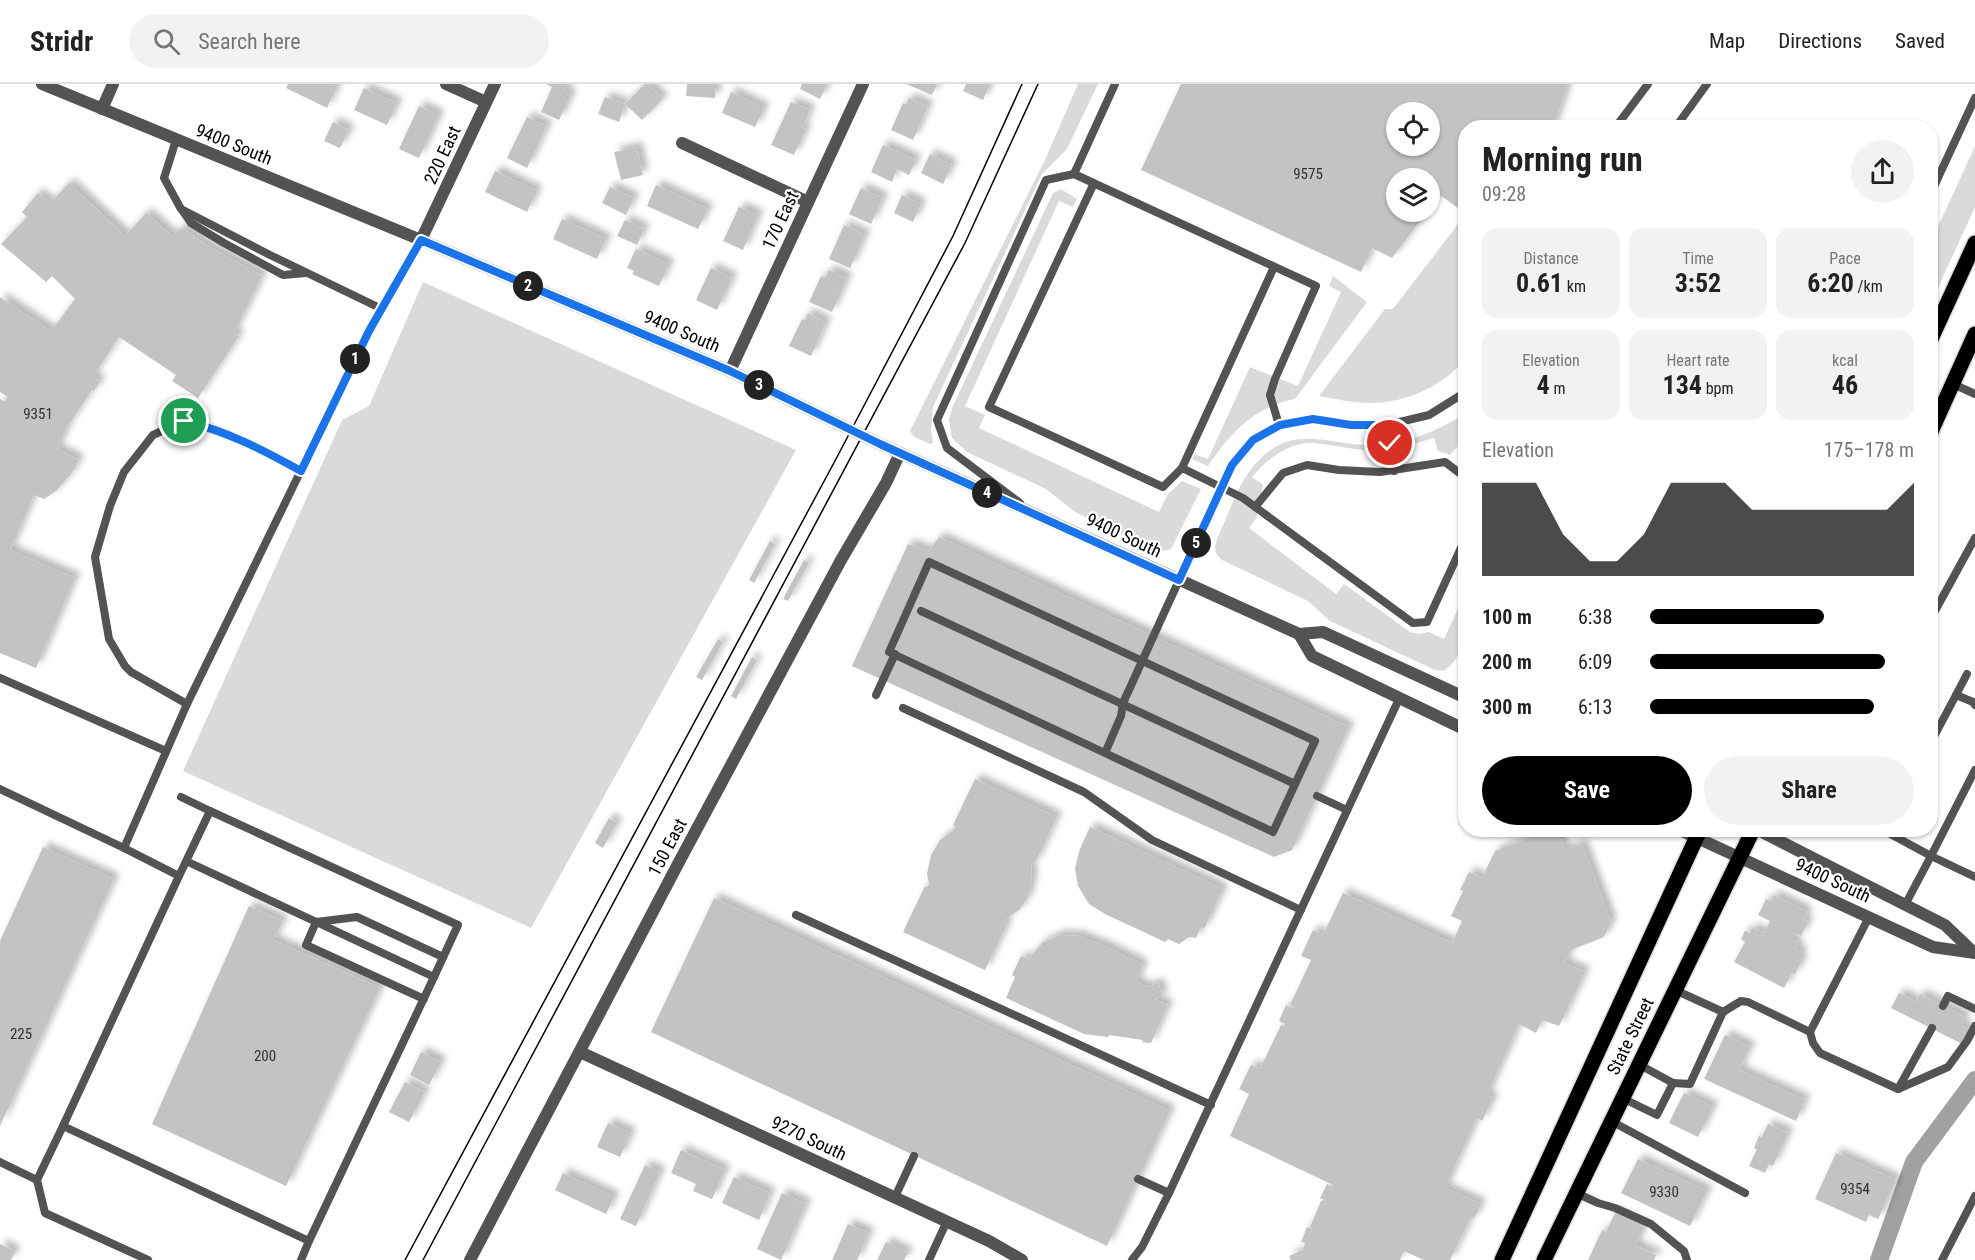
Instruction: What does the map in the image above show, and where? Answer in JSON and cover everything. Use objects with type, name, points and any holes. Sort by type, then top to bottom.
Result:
[{"type":"main road","points":[[1938,324],[1975,243]]},
{"type":"main road","points":[[1938,417],[1975,334]]},
{"type":"main road","name":"State Street","points":[[1502,1260],[1696,837]]},
{"type":"main road","name":"State Street","points":[[1544,1260],[1750,837]]},
{"type":"street","name":"9400 South","points":[[42,84],[421,240],[730,371],[900,453],[1299,634],[1323,632],[1458,694]]},
{"type":"street","points":[[102,109],[113,84]]},
{"type":"street","points":[[446,84],[486,102]]},
{"type":"street","name":"220 East","points":[[421,240],[495,84]]},
{"type":"street","name":"170 East","points":[[730,371],[863,84]]},
{"type":"street","points":[[682,143],[808,202]]},
{"type":"street","name":"150 East","points":[[470,1260],[790,653],[886,483],[900,453]]},
{"type":"street","points":[[1299,634],[1312,656],[1458,726]]},
{"type":"street","name":"9400 South","points":[[1705,837],[1933,947],[1974,952]]},
{"type":"street","name":"9400 South","points":[[1772,837],[1945,925],[1974,952]]},
{"type":"street","name":"9270 South","points":[[580,1052],[947,1221],[1022,1260]]},
{"type":"lane","points":[[1074,174],[1115,84]]},
{"type":"lane","points":[[1621,120],[1648,84]]},
{"type":"lane","points":[[1681,120],[1707,84]]},
{"type":"lane","points":[[1938,178],[1975,98]]},
{"type":"lane","points":[[176,140],[164,178],[191,223],[283,275],[306,273]]},
{"type":"lane","points":[[1035,514],[947,448],[937,420],[1046,180],[1074,174],[1316,286],[1270,395],[1280,425]]},
{"type":"lane","points":[[1094,183],[989,406],[1163,487],[1182,468],[1274,267]]},
{"type":"lane","points":[[182,208],[306,273],[382,309]]},
{"type":"lane","points":[[124,848],[187,704],[369,331],[421,240]]},
{"type":"lane","points":[[1953,384],[1975,394]]},
{"type":"lane","points":[[1105,753],[1121,716],[1123,703],[1232,465],[1253,440],[1280,425],[1313,419],[1351,425],[1387,425],[1429,415],[1458,397]]},
{"type":"lane","points":[[187,704],[131,672],[124,666],[109,639],[94,557],[110,506],[124,472],[153,435],[184,421],[211,427],[254,445],[301,471]]},
{"type":"lane","points":[[1387,425],[1394,471]]},
{"type":"lane","points":[[1255,507],[1283,473],[1307,465],[1339,470],[1380,472],[1445,462],[1458,472]]},
{"type":"lane","points":[[1182,468],[1243,498],[1413,623],[1427,622],[1458,554]]},
{"type":"lane","points":[[1938,605],[1975,538]]},
{"type":"lane","points":[[929,562],[1142,660],[1315,741],[1273,832],[889,652],[929,562]]},
{"type":"lane","points":[[921,611],[1295,784]]},
{"type":"lane","points":[[876,695],[895,654]]},
{"type":"lane","points":[[1938,729],[1967,674]]},
{"type":"lane","points":[[0,678],[166,751]]},
{"type":"lane","points":[[1956,694],[1975,705]]},
{"type":"lane","points":[[1132,1260],[1142,1246],[1211,1105],[1399,699]]},
{"type":"lane","points":[[903,708],[1084,792],[1152,840],[1301,910]]},
{"type":"lane","points":[[1905,905],[1975,770]]},
{"type":"lane","points":[[0,789],[179,876]]},
{"type":"lane","points":[[1317,796],[1347,810]]},
{"type":"lane","points":[[181,797],[458,925],[300,1260]]},
{"type":"lane","points":[[148,1260],[45,1213],[37,1180],[210,811]]},
{"type":"lane","points":[[1897,837],[1975,877]]},
{"type":"lane","points":[[186,861],[434,977]]},
{"type":"lane","points":[[796,915],[1211,1105]]},
{"type":"lane","points":[[316,922],[357,917],[443,957]]},
{"type":"lane","points":[[1869,917],[1810,1032],[1813,1043],[1820,1053],[1898,1089],[1948,1067],[1975,1026]]},
{"type":"lane","points":[[316,922],[306,945],[424,999]]},
{"type":"lane","points":[[1675,990],[1723,1012]]},
{"type":"lane","points":[[1943,1006],[1948,996],[1975,1009]]},
{"type":"lane","points":[[1638,1064],[1673,1083],[1690,1084],[1723,1012],[1741,1001],[1749,1002],[1810,1032]]},
{"type":"lane","points":[[1898,1089],[1932,1028]]},
{"type":"lane","points":[[1622,1098],[1657,1115],[1673,1083]]},
{"type":"lane","points":[[1611,1120],[1745,1193]]},
{"type":"lane","points":[[63,1126],[309,1241]]},
{"type":"lane","points":[[895,1197],[914,1156]]},
{"type":"lane","points":[[0,1162],[37,1180]]},
{"type":"lane","points":[[1138,1179],[1169,1193]]},
{"type":"lane","points":[[1576,1193],[1651,1224],[1684,1251],[1687,1260]]},
{"type":"lane","points":[[1942,1260],[1975,1197]]},
{"type":"lane","points":[[929,1260],[947,1221]]},
{"type":"shaded area","points":[[1078,84],[1098,84],[1067,149],[1042,174],[933,407],[931,430],[933,443],[930,444],[914,437],[910,431],[1044,162]]},
{"type":"shaded area","points":[[1975,146],[1975,207],[1938,288],[1938,227]]},
{"type":"shaded area","points":[[1061,189],[1077,199],[1073,207],[1059,201],[965,406],[985,415],[979,428],[1159,512],[1168,494],[1182,481],[1201,489],[1171,549],[1159,552],[1075,512],[1046,489],[967,452],[952,438],[949,420],[952,408],[1053,193]]},
{"type":"shaded area","points":[[1458,224],[1458,367],[1435,385],[1397,400],[1364,403],[1319,396],[1385,309],[1393,309]]},
{"type":"shaded area","points":[[1333,276],[1367,302],[1295,399],[1267,408],[1245,423],[1226,442],[1208,466],[1192,459],[1194,454],[1208,459],[1250,367],[1298,386],[1341,292],[1329,286]]},
{"type":"shaded area","points":[[423,282],[796,450],[531,928],[183,771],[342,420],[369,406]]},
{"type":"shaded area","points":[[1458,418],[1458,446],[1450,455],[1438,451],[1434,438],[1379,450],[1306,443],[1280,452],[1252,477],[1263,485],[1256,519],[1249,528],[1336,594],[1344,584],[1410,632],[1419,634],[1429,632],[1444,639],[1458,608],[1458,655],[1444,671],[1435,670],[1330,621],[1308,601],[1222,560],[1216,553],[1217,539],[1246,476],[1267,453],[1282,444],[1312,439],[1361,445],[1391,444],[1445,425]]},
{"type":"building","points":[[288,84],[329,84],[337,87],[327,108],[286,88]]},
{"type":"building","points":[[546,84],[568,84],[564,91],[571,95],[559,120],[541,112],[552,87]]},
{"type":"building","points":[[645,84],[663,99],[642,120],[625,104]]},
{"type":"building","points":[[687,84],[716,84],[715,98],[686,96]]},
{"type":"building","points":[[802,84],[827,84],[820,99],[800,89]]},
{"type":"building","points":[[906,84],[937,84],[932,95]]},
{"type":"building","points":[[966,84],[990,84],[983,100],[963,91]]},
{"type":"building","points":[[1181,84],[1568,84],[1556,120],[1458,120],[1458,208],[1440,195],[1440,168],[1386,168],[1386,222],[1419,222],[1392,258],[1372,248],[1361,272],[1141,170]]},
{"type":"building","points":[[364,88],[397,103],[387,125],[354,110]]},
{"type":"building","points":[[731,92],[764,108],[755,127],[722,113]]},
{"type":"building","points":[[605,97],[625,104],[619,122],[598,114]]},
{"type":"building","points":[[909,98],[928,106],[913,140],[891,130],[903,103],[906,104]]},
{"type":"building","points":[[791,102],[810,110],[802,128],[806,129],[794,155],[771,145]]},
{"type":"building","points":[[419,106],[439,115],[419,158],[399,149]]},
{"type":"building","points":[[527,117],[547,126],[527,168],[507,158]]},
{"type":"building","points":[[333,122],[349,130],[340,148],[324,141]]},
{"type":"building","points":[[883,145],[916,160],[909,175],[897,169],[892,182],[871,172]]},
{"type":"building","points":[[637,147],[643,175],[621,180],[614,152]]},
{"type":"building","points":[[930,154],[952,165],[943,184],[921,173]]},
{"type":"building","points":[[495,171],[537,191],[527,212],[485,192]]},
{"type":"building","points":[[69,183],[125,236],[146,213],[172,236],[182,228],[206,245],[262,276],[234,333],[239,336],[198,398],[172,381],[176,375],[119,337],[93,377],[100,382],[67,427],[57,449],[79,460],[71,474],[56,491],[44,499],[34,495],[10,550],[75,578],[36,668],[0,653],[0,399],[5,401],[8,397],[0,392],[0,297],[51,331],[75,299],[52,276],[46,282],[1,244],[27,217],[22,212],[38,193],[50,203]]},
{"type":"building","points":[[656,185],[708,209],[698,229],[647,206]]},
{"type":"building","points":[[610,187],[634,198],[626,215],[602,203]]},
{"type":"building","points":[[861,188],[883,198],[871,224],[849,214]]},
{"type":"building","points":[[902,195],[921,204],[913,222],[894,213]]},
{"type":"building","points":[[739,207],[758,215],[743,250],[723,241]]},
{"type":"building","points":[[562,219],[606,239],[597,259],[553,239]]},
{"type":"building","points":[[625,220],[644,229],[637,245],[617,236]]},
{"type":"building","points":[[844,225],[865,235],[850,268],[829,259]]},
{"type":"building","points":[[636,249],[669,264],[659,286],[632,274],[634,271],[627,268]]},
{"type":"building","points":[[711,268],[732,278],[717,310],[696,300]]},
{"type":"building","points":[[829,270],[847,278],[832,312],[809,302],[821,276],[825,278]]},
{"type":"building","points":[[808,313],[826,322],[811,356],[789,346],[802,319],[805,320]]},
{"type":"building","points":[[939,537],[1349,727],[1292,850],[1274,857],[852,666],[908,544],[929,551]]},
{"type":"building","points":[[770,541],[775,544],[754,583],[749,580]]},
{"type":"building","points":[[804,560],[809,563],[788,601],[783,599]]},
{"type":"building","points":[[718,639],[723,642],[702,680],[696,677]]},
{"type":"building","points":[[752,657],[757,660],[736,699],[731,696]]},
{"type":"building","points":[[975,779],[1057,817],[1035,863],[1032,862],[1032,881],[1028,897],[1019,910],[1006,919],[1004,923],[1007,924],[985,970],[903,932],[925,886],[929,884],[927,874],[931,855],[940,840],[954,830],[953,825]]},
{"type":"building","points":[[609,818],[617,823],[603,848],[595,843]]},
{"type":"building","points":[[1090,827],[1223,889],[1204,929],[1201,927],[1196,938],[1189,937],[1179,944],[1168,939],[1165,942],[1089,904],[1078,886],[1075,868],[1080,849]]},
{"type":"building","points":[[1533,837],[1559,837],[1565,850],[1582,844],[1611,922],[1604,937],[1571,950],[1564,963],[1585,972],[1559,1026],[1542,1020],[1536,1033],[1519,1024],[1487,1095],[1493,1098],[1482,1121],[1477,1118],[1445,1188],[1481,1204],[1474,1219],[1471,1217],[1450,1260],[1424,1260],[1404,1251],[1400,1260],[1291,1260],[1289,1256],[1303,1250],[1305,1243],[1301,1242],[1307,1227],[1312,1229],[1310,1227],[1321,1201],[1325,1200],[1320,1198],[1327,1184],[1332,1187],[1333,1185],[1230,1136],[1249,1094],[1239,1089],[1251,1065],[1260,1069],[1281,1025],[1285,1024],[1279,1021],[1286,1005],[1293,1009],[1294,1007],[1290,1005],[1311,960],[1301,956],[1313,930],[1323,935],[1343,893],[1452,943],[1462,921],[1451,916],[1463,891],[1460,890],[1469,872],[1482,878],[1495,851]]},
{"type":"building","points":[[43,847],[114,879],[0,1126],[0,941]]},
{"type":"building","points":[[1774,895],[1807,912],[1804,920],[1808,922],[1801,936],[1794,933],[1791,939],[1798,943],[1795,948],[1802,952],[1799,958],[1802,960],[1784,988],[1734,962],[1745,942],[1741,939],[1745,931],[1750,933],[1752,928],[1764,933],[1770,921],[1758,915],[1766,899],[1771,902]]},
{"type":"building","points":[[714,898],[1170,1111],[1107,1246],[651,1032]]},
{"type":"building","points":[[249,906],[283,921],[273,940],[380,988],[286,1186],[152,1124]]},
{"type":"building","points":[[1060,935],[1079,936],[1143,965],[1136,982],[1147,987],[1158,983],[1163,996],[1154,999],[1168,1005],[1151,1043],[1109,1035],[1108,1037],[1084,1034],[1006,998],[1015,977],[1012,975],[1021,956],[1028,959],[1043,942]]},
{"type":"building","points":[[1899,993],[1916,1002],[1920,994],[1965,1017],[1961,1025],[1969,1029],[1962,1044],[1891,1008]]},
{"type":"building","points":[[1725,1035],[1750,1047],[1739,1070],[1805,1100],[1796,1121],[1704,1079]]},
{"type":"building","points":[[421,1052],[441,1062],[429,1085],[410,1075]]},
{"type":"building","points":[[405,1082],[425,1092],[409,1122],[389,1112]]},
{"type":"building","points":[[1684,1093],[1713,1107],[1698,1137],[1669,1123]]},
{"type":"building","points":[[608,1123],[631,1133],[620,1157],[597,1147]]},
{"type":"building","points":[[1768,1124],[1788,1133],[1773,1166],[1769,1164],[1765,1173],[1749,1166],[1757,1149],[1754,1148],[1759,1136],[1762,1137]]},
{"type":"building","points":[[681,1150],[725,1170],[712,1199],[693,1191],[696,1184],[671,1173]]},
{"type":"building","points":[[1836,1153],[1896,1180],[1878,1219],[1869,1215],[1866,1222],[1815,1199]]},
{"type":"building","points":[[1638,1159],[1707,1191],[1690,1226],[1621,1193]]},
{"type":"building","points":[[645,1165],[660,1172],[636,1226],[620,1219]]},
{"type":"building","points":[[563,1173],[614,1197],[606,1214],[555,1190]]},
{"type":"building","points":[[734,1177],[770,1193],[759,1220],[722,1203]]},
{"type":"building","points":[[782,1193],[806,1204],[781,1260],[757,1249]]},
{"type":"building","points":[[1615,1213],[1644,1227],[1635,1245],[1656,1255],[1654,1260],[1588,1260],[1602,1230],[1606,1232]]},
{"type":"building","points":[[848,1224],[869,1233],[857,1260],[832,1260]]},
{"type":"building","points":[[886,1242],[908,1253],[904,1260],[877,1260]]},
{"type":"building","points":[[0,1244],[15,1251],[11,1260],[0,1260]]},
{"type":"waterway","points":[[1879,1260],[1914,1162],[1975,1080]]},
{"type":"tram line","points":[[405,1260],[836,459],[953,236],[1022,84]]},
{"type":"tram line","points":[[423,1260],[965,243],[1038,84]]},
{"type":"route","points":[[184,421],[211,427],[254,445],[301,471],[369,331],[421,240],[730,371],[880,444],[1179,580],[1232,465],[1253,440],[1280,425],[1313,419],[1351,425],[1387,425],[1390,443]]}]
